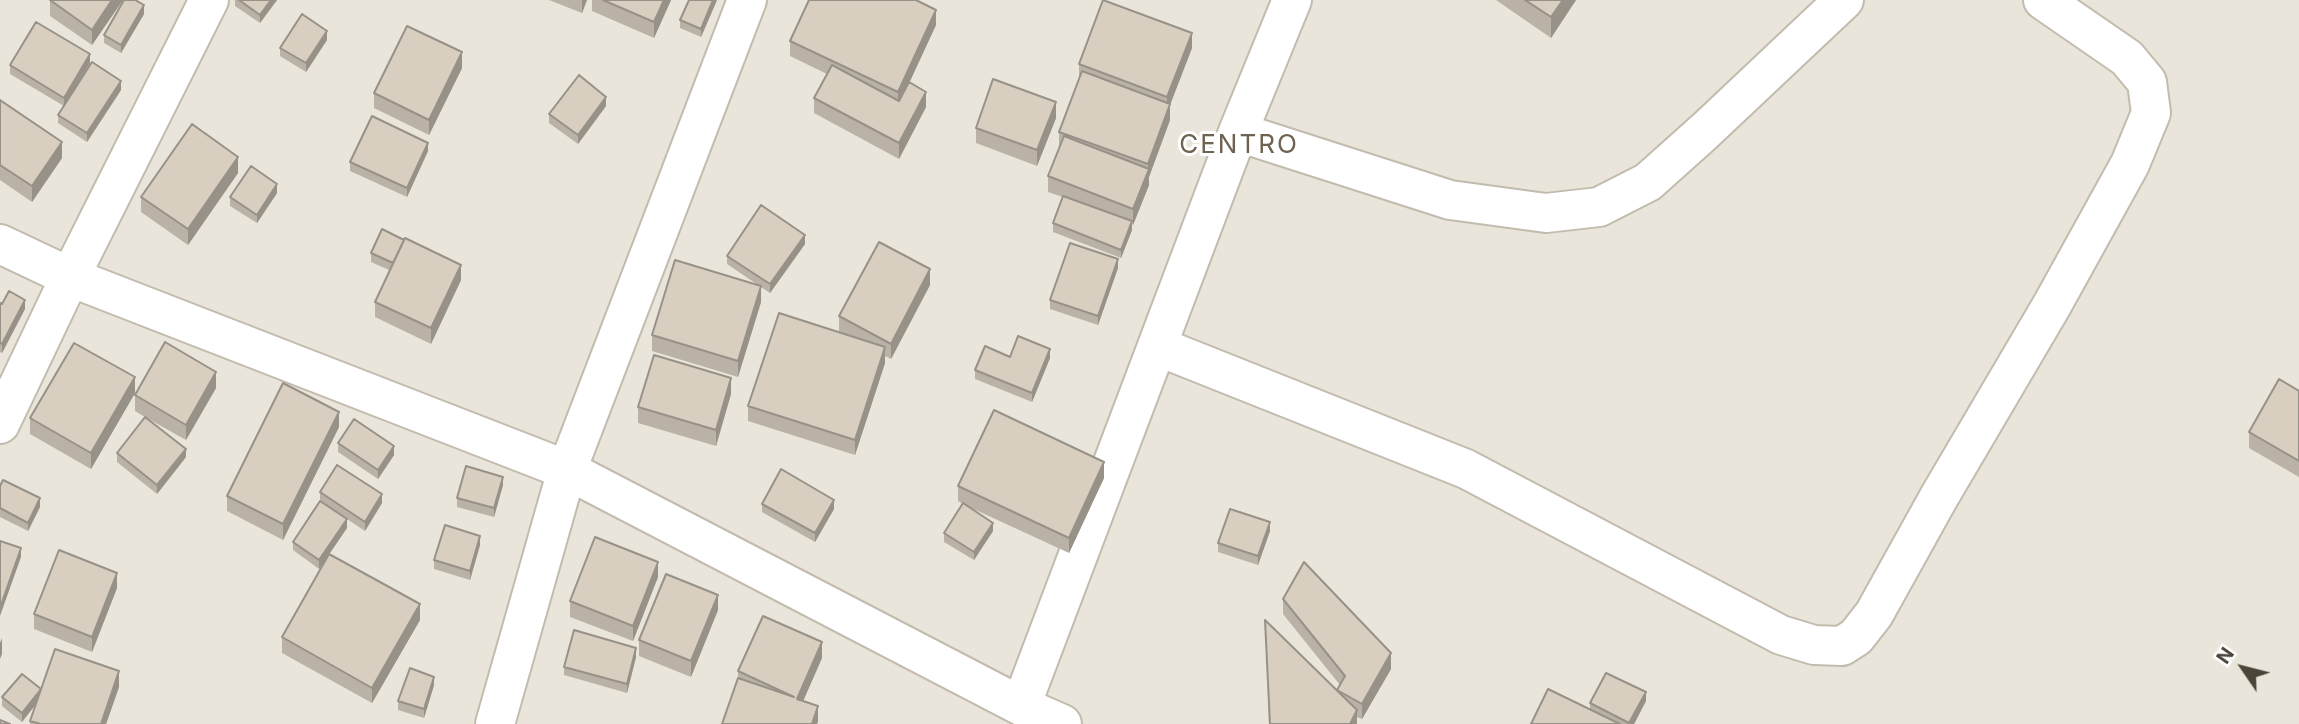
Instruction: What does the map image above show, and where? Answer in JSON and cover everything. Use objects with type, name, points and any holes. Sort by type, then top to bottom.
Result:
[{"type":"street","points":[[0,424],[70,277],[209,0]]},
{"type":"street","points":[[495,724],[567,470],[747,0]]},
{"type":"street","points":[[1021,706],[1238,132],[1292,0]]},
{"type":"street","points":[[1238,132],[1450,200],[1546,213],[1599,208],[1648,181],[1844,0]]},
{"type":"street","points":[[1157,346],[1466,469],[1781,635],[1814,645],[1842,646],[1856,638],[1874,614],[2078,258],[2130,163],[2151,113],[2147,82],[2127,58],[2043,0]]},
{"type":"street","points":[[0,244],[70,277],[567,470],[1021,706],[1062,724]]},
{"type":"shaded area","points":[[0,0],[2299,0],[2299,724],[0,724]]},
{"type":"building","points":[[50,0],[112,0],[92,30]]},
{"type":"building","points":[[124,0],[135,0],[144,5],[121,45],[104,35]]},
{"type":"building","points":[[239,0],[271,0],[260,15]]},
{"type":"building","points":[[603,0],[664,0],[654,22]]},
{"type":"building","points":[[689,0],[713,0],[701,29],[680,20]]},
{"type":"building","points":[[809,0],[916,0],[936,10],[898,92],[790,41]]},
{"type":"building","points":[[1103,0],[1192,33],[1167,97],[1079,64]]},
{"type":"building","points":[[1525,0],[1563,0],[1551,17]]},
{"type":"building","points":[[302,14],[327,31],[306,63],[280,48]]},
{"type":"building","points":[[36,22],[90,54],[64,98],[10,65]]},
{"type":"building","points":[[407,26],[462,52],[429,120],[374,93]]},
{"type":"building","points":[[92,62],[121,81],[87,133],[58,115]]},
{"type":"building","points":[[832,65],[899,101],[909,82],[926,92],[899,143],[814,98]]},
{"type":"building","points":[[1082,71],[1170,104],[1148,164],[1059,132]]},
{"type":"building","points":[[579,75],[606,97],[578,135],[549,114]]},
{"type":"building","points":[[993,79],[1056,102],[1037,150],[976,128]]},
{"type":"building","points":[[0,100],[62,142],[32,186],[0,165]]},
{"type":"building","points":[[372,116],[428,143],[407,188],[350,162]]},
{"type":"building","points":[[192,124],[238,157],[188,229],[141,197]]},
{"type":"building","points":[[1064,136],[1149,169],[1133,209],[1048,176]]},
{"type":"building","points":[[251,166],[277,184],[257,215],[230,197]]},
{"type":"building","points":[[1063,196],[1132,221],[1121,250],[1053,223]]},
{"type":"building","points":[[761,205],[805,235],[770,284],[727,256]]},
{"type":"building","points":[[382,229],[404,240],[393,263],[371,253]]},
{"type":"building","points":[[405,238],[461,265],[431,328],[375,302]]},
{"type":"building","points":[[879,242],[930,269],[891,344],[839,316]]},
{"type":"building","points":[[1070,243],[1118,259],[1098,316],[1050,300]]},
{"type":"building","points":[[675,260],[761,286],[738,361],[652,335]]},
{"type":"building","points":[[9,291],[25,300],[2,344],[0,303],[2,304]]},
{"type":"building","points":[[779,313],[885,347],[855,440],[748,406]]},
{"type":"building","points":[[1018,336],[1050,349],[1032,393],[975,370],[985,346],[1010,357]]},
{"type":"building","points":[[165,342],[216,372],[186,425],[135,395]]},
{"type":"building","points":[[74,343],[135,377],[91,453],[30,418]]},
{"type":"building","points":[[654,355],[731,378],[716,430],[638,407]]},
{"type":"building","points":[[2279,379],[2299,391],[2299,461],[2249,432]]},
{"type":"building","points":[[283,383],[339,412],[283,524],[227,496]]},
{"type":"building","points":[[994,410],[1104,462],[1069,538],[958,486]]},
{"type":"building","points":[[145,417],[186,449],[157,485],[117,453]]},
{"type":"building","points":[[354,419],[394,446],[378,470],[338,443]]},
{"type":"building","points":[[337,465],[382,494],[365,522],[320,492]]},
{"type":"building","points":[[466,466],[503,477],[494,508],[457,498]]},
{"type":"building","points":[[781,469],[834,500],[815,533],[762,504]]},
{"type":"building","points":[[3,480],[40,498],[28,523],[0,508],[0,486]]},
{"type":"building","points":[[320,501],[347,519],[319,560],[293,542]]},
{"type":"building","points":[[963,503],[993,523],[974,552],[944,533]]},
{"type":"building","points":[[1230,509],[1270,522],[1258,556],[1218,543]]},
{"type":"building","points":[[445,525],[480,536],[470,571],[434,560]]},
{"type":"building","points":[[595,537],[658,562],[633,626],[570,601]]},
{"type":"building","points":[[0,541],[21,548],[0,608]]},
{"type":"building","points":[[59,550],[117,573],[92,637],[34,614]]},
{"type":"building","points":[[329,554],[420,604],[372,688],[282,637]]},
{"type":"building","points":[[1304,562],[1391,653],[1362,704],[1337,690],[1345,676],[1283,599]]},
{"type":"building","points":[[666,574],[718,595],[691,661],[639,640]]},
{"type":"building","points":[[763,616],[822,642],[797,699],[818,706],[812,724],[722,724],[738,678],[794,697],[738,671]]},
{"type":"building","points":[[1265,620],[1357,710],[1350,724],[1270,724]]},
{"type":"building","points":[[574,630],[636,648],[627,684],[564,667]]},
{"type":"building","points":[[55,649],[119,671],[101,724],[41,724],[30,721]]},
{"type":"building","points":[[410,668],[434,677],[424,709],[398,701]]},
{"type":"building","points":[[1606,673],[1646,692],[1629,723],[1590,703]]},
{"type":"building","points":[[22,674],[41,689],[22,713],[2,697]]},
{"type":"building","points":[[1548,689],[1620,724],[1531,724]]},
{"type":"district","name":"CENTRO","points":[[1239,145]]}]
